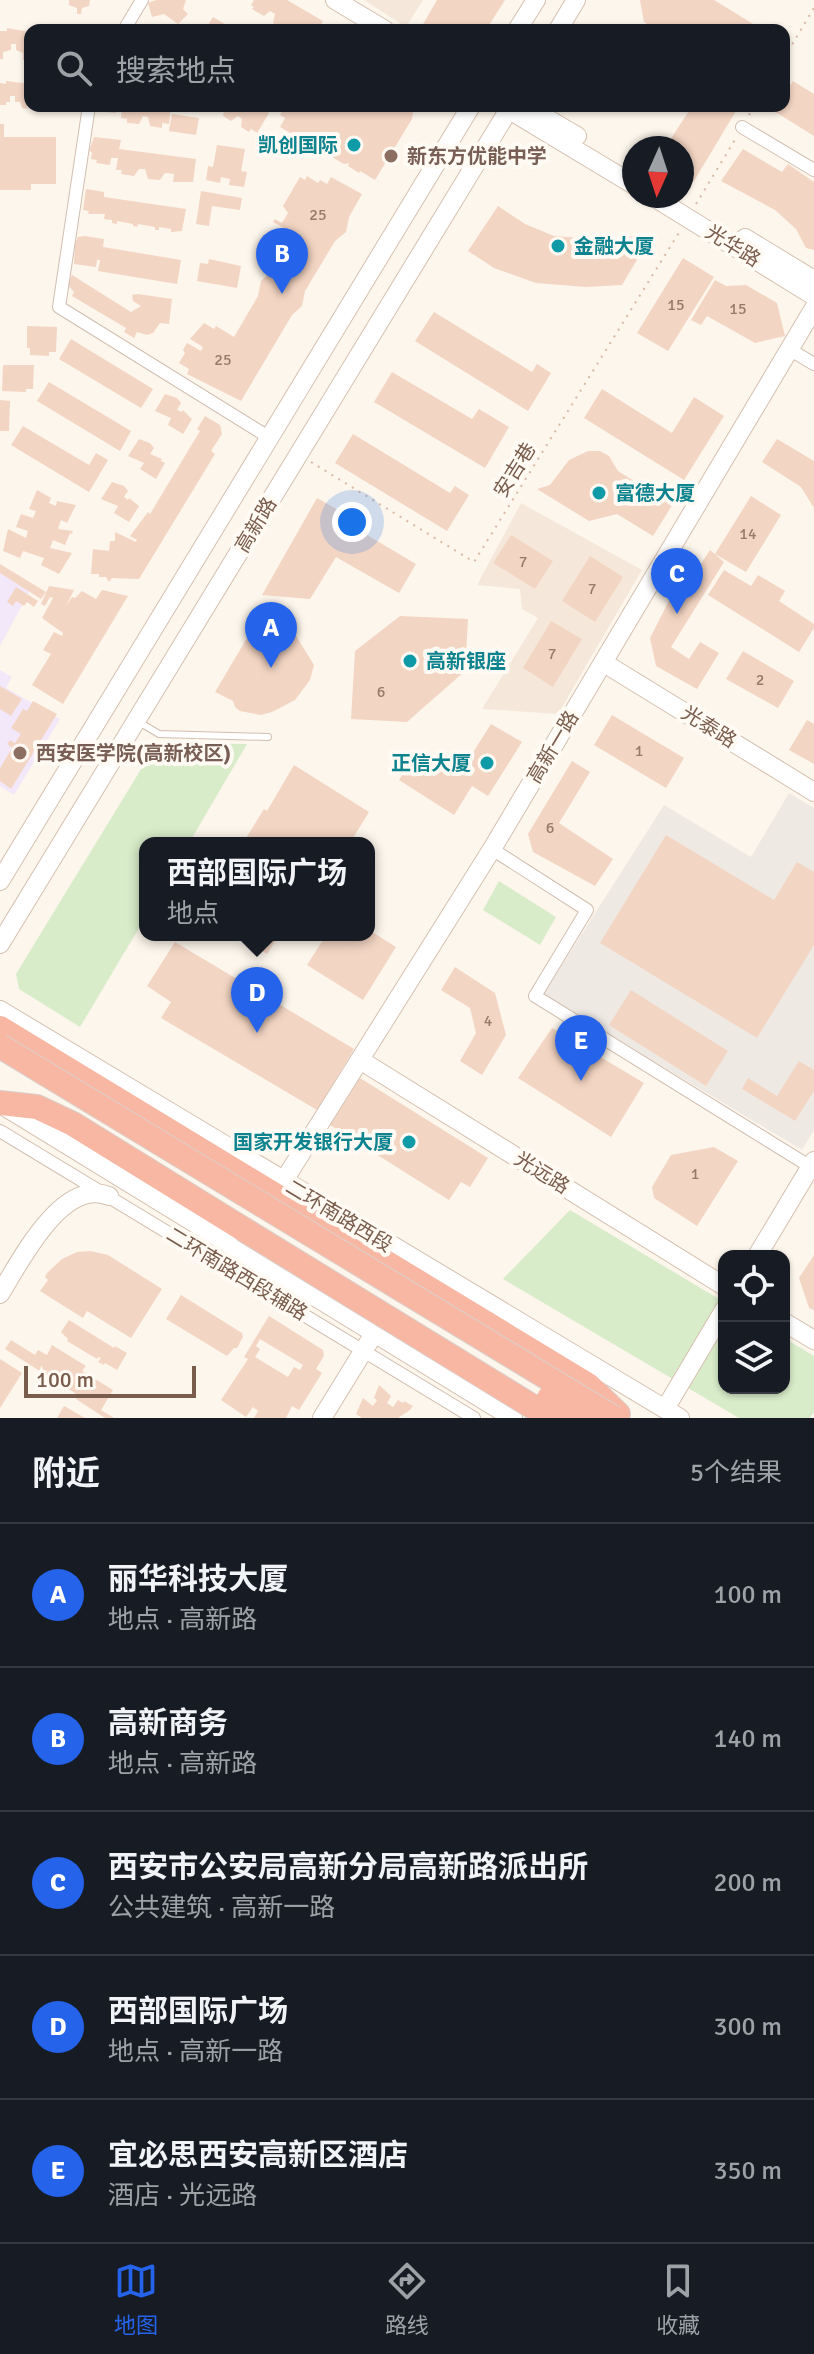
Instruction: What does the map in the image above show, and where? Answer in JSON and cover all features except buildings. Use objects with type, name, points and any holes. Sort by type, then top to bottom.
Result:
[{"type":"highway","points":[[0,1028],[588,1385],[623,1418]]},
{"type":"highway","name":"二环南路西段","points":[[0,1046],[614,1418]]},
{"type":"highway","points":[[0,1064],[581,1418]]},
{"type":"highway","points":[[0,1104],[37,1107],[73,1124],[551,1418]]},
{"type":"main road","points":[[335,0],[375,24]]},
{"type":"main road","points":[[521,24],[536,0]]},
{"type":"main road","points":[[562,24],[576,0]]},
{"type":"main road","name":"高新路","points":[[0,881],[467,112]]},
{"type":"main road","name":"高新路","points":[[0,944],[509,112]]},
{"type":"main road","points":[[520,112],[622,177]]},
{"type":"main road","points":[[522,112],[622,165]]},
{"type":"main road","name":"光华路","points":[[680,208],[814,280]]},
{"type":"main road","name":"光华路","points":[[686,208],[814,296]]},
{"type":"main road","name":"高新一路","points":[[283,1182],[492,849],[814,308]]},
{"type":"main road","name":"光泰路","points":[[604,663],[814,792]]},
{"type":"main road","name":"二环南路西段","points":[[0,1010],[673,1414]]},
{"type":"main road","name":"光远路","points":[[360,1060],[718,1282]]},
{"type":"main road","points":[[0,1104],[513,1418]]},
{"type":"main road","points":[[761,1250],[813,1170]]},
{"type":"main road","points":[[772,1250],[813,1170]]},
{"type":"main road","points":[[0,1294],[36,1235],[56,1213],[81,1195],[100,1193],[109,1196]]},
{"type":"main road","points":[[673,1414],[718,1322]]},
{"type":"main road","points":[[790,1326],[814,1340]]},
{"type":"main road","points":[[322,1418],[375,1332]]},
{"type":"main road","points":[[673,1414],[718,1342]]},
{"type":"street","points":[[128,24],[142,0]]},
{"type":"street","points":[[88,112],[59,307],[270,438]]},
{"type":"street","points":[[742,127],[814,170]]},
{"type":"street","points":[[789,349],[814,364]]},
{"type":"street","points":[[492,849],[587,910],[535,996],[813,1170]]},
{"type":"street","name":"二环南路西段辅路","points":[[0,1131],[474,1418]]},
{"type":"lane","points":[[137,721],[159,734],[268,737]]},
{"type":"path","points":[[790,48],[814,8]]},
{"type":"path","points":[[691,213],[751,112]]},
{"type":"path","name":"安吉巷","points":[[299,454],[474,562],[691,213]]},
{"type":"shaded area","points":[[364,0],[423,0],[408,24],[401,24]]},
{"type":"shaded area","points":[[521,503],[642,570],[558,714],[482,709],[538,618],[522,609],[520,589],[477,585]]},
{"type":"shaded area","points":[[0,565],[33,585],[0,646]]},
{"type":"shaded area","name":"西安医学院(高新校区)","points":[[0,670],[12,677],[6,688],[60,719],[14,795],[0,786]]},
{"type":"shaded area","points":[[789,793],[814,808],[814,1130],[802,1150],[543,995],[664,805],[751,857]]},
{"type":"green space","points":[[157,743],[247,744],[193,837],[139,837],[139,928],[80,1027],[19,989],[16,974]]},
{"type":"green space","points":[[499,881],[556,917],[540,945],[483,910]]},
{"type":"green space","points":[[570,1210],[718,1298],[718,1394],[790,1394],[790,1342],[814,1356],[814,1412],[810,1418],[739,1418],[503,1279]]},
{"type":"place","name":"凯创国际","points":[[354,145]]},
{"type":"place","name":"新东方优能中学","points":[[391,156]]},
{"type":"place","name":"金融大厦","points":[[558,246]]},
{"type":"place","name":"高新商务","points":[[282,294]]},
{"type":"place","name":"富德大厦","points":[[599,493]]},
{"type":"place","name":"西安市公安局高新分局高新路派出所","points":[[677,614]]},
{"type":"place","name":"高新银座","points":[[410,661]]},
{"type":"place","name":"丽华科技大厦","points":[[271,668]]},
{"type":"place","name":"西安医学院(高新校区)","points":[[20,753]]},
{"type":"place","name":"正信大厦","points":[[487,763]]},
{"type":"place","name":"西部国际广场","points":[[257,1033]]},
{"type":"place","name":"宜必思西安高新区酒店","points":[[581,1081]]},
{"type":"place","name":"国家开发银行大厦","points":[[409,1142]]}]
